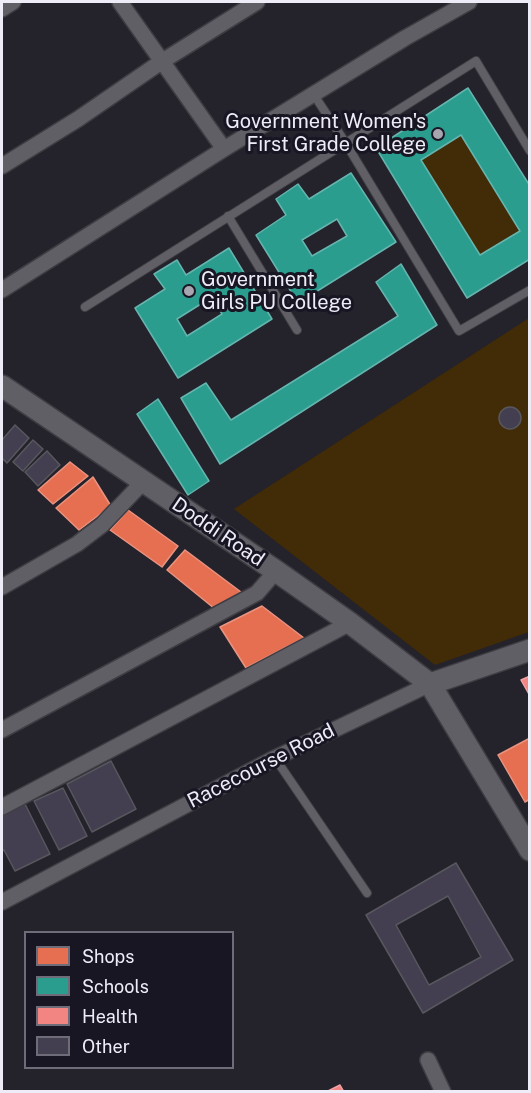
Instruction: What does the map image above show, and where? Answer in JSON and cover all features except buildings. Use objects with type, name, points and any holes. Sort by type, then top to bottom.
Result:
[{"type":"street","points":[[2,9],[14,2]]},
{"type":"street","points":[[120,2],[224,149]]},
{"type":"street","points":[[2,166],[257,2]]},
{"type":"street","points":[[2,290],[224,149],[405,38],[469,2]]},
{"type":"street","name":"Doddi Road","points":[[2,386],[276,571],[350,623],[430,684]]},
{"type":"street","points":[[2,587],[77,544],[102,525],[143,482]]},
{"type":"street","points":[[2,730],[256,593],[276,571]]},
{"type":"street","points":[[2,807],[350,623]]},
{"type":"street","name":"Racecourse Road","points":[[2,902],[275,758],[430,684],[530,650]]},
{"type":"street","points":[[430,684],[530,850]]},
{"type":"street","points":[[428,1060],[443,1092]]},
{"type":"lane","points":[[85,307],[476,61],[530,151]]},
{"type":"lane","points":[[314,95],[345,142],[459,331],[530,290]]},
{"type":"lane","points":[[228,216],[297,330]]},
{"type":"lane","points":[[275,758],[367,893]]},
{"type":"shaded area","points":[[461,135],[520,231],[480,255],[421,160]]},
{"type":"shaded area","points":[[529,318],[529,632],[435,665],[234,509]]},
{"type":"place","name":"Government Women's First Grade College","points":[[438,134]]},
{"type":"place","name":"Government Girls PU College","points":[[189,291]]}]
